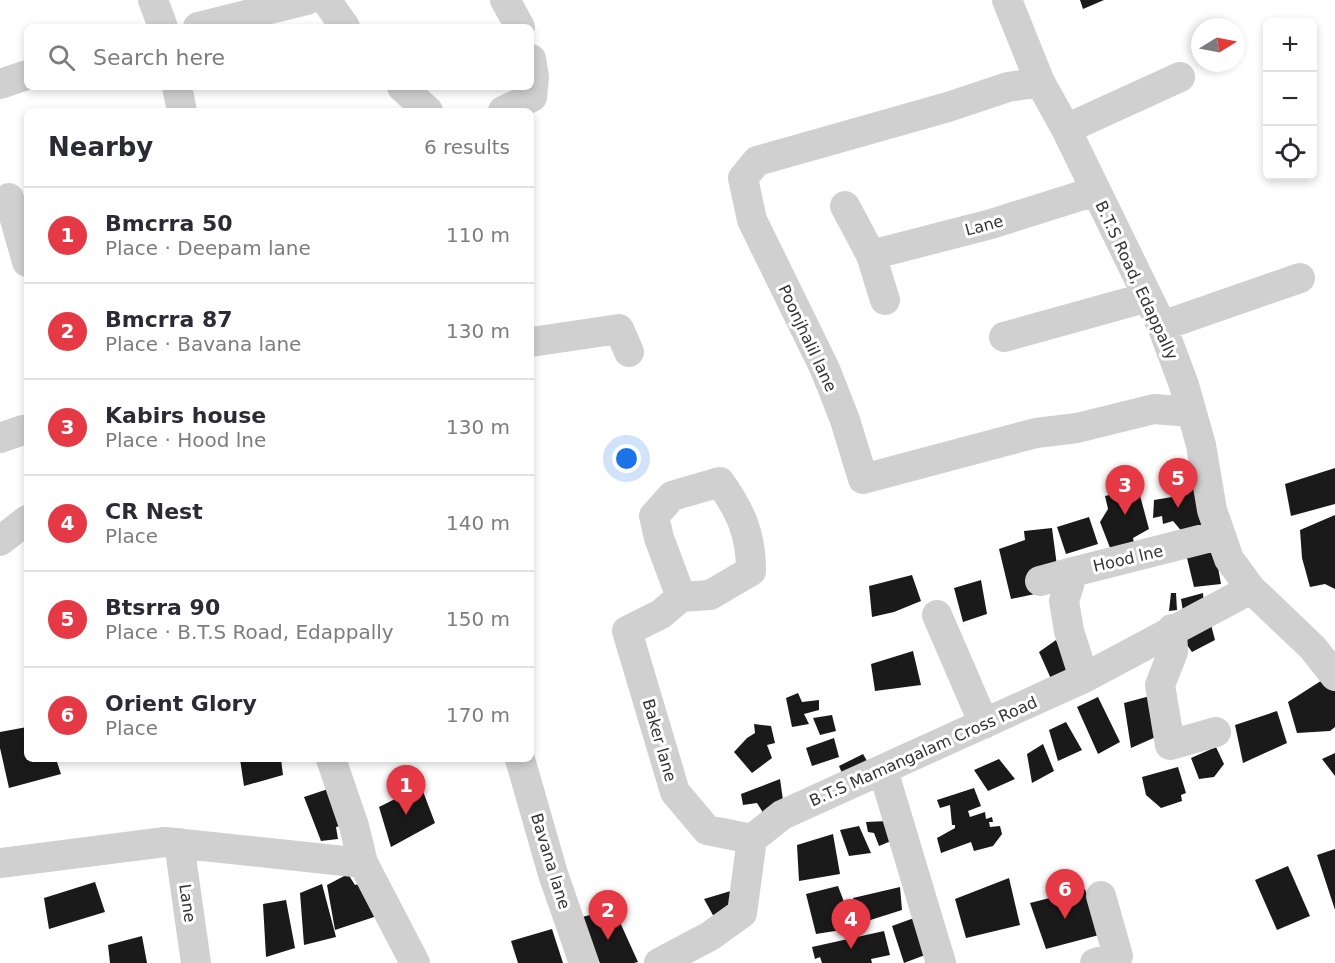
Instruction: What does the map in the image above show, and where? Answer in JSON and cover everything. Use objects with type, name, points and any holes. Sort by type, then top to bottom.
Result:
[{"type":"street","points":[[153,0],[162,24]]},
{"type":"street","points":[[210,24],[307,0]]},
{"type":"street","points":[[326,0],[343,24]]},
{"type":"street","points":[[505,0],[518,24]]},
{"type":"street","name":"B.T.S Road, Edappally","points":[[1006,0],[1040,82],[1066,129],[1162,326],[1191,412],[1219,535],[1229,559],[1251,589],[1313,648],[1335,676]]},
{"type":"street","points":[[0,84],[24,76]]},
{"type":"street","points":[[1066,129],[1180,77]]},
{"type":"street","name":"Poonjhalil lane","points":[[1040,82],[1008,87],[948,107],[757,161],[743,178],[752,220],[825,369],[845,420],[863,479],[1036,433],[1077,428],[1154,409],[1191,412]]},
{"type":"street","points":[[178,90],[181,108]]},
{"type":"street","points":[[405,90],[425,108]]},
{"type":"street","points":[[509,108],[532,97],[533,90]]},
{"type":"street","name":"Lane","points":[[871,255],[991,224],[1096,191]]},
{"type":"street","points":[[12,197],[24,249]]},
{"type":"street","points":[[845,206],[871,255],[885,300]]},
{"type":"street","points":[[1162,326],[1300,278]]},
{"type":"street","points":[[1004,337],[1148,297]]},
{"type":"street","points":[[534,342],[619,329],[629,352]]},
{"type":"street","points":[[0,542],[24,522]]},
{"type":"street","name":"Hood lne","points":[[1084,678],[1069,631],[1064,601],[1073,572],[1219,535]]},
{"type":"street","points":[[1040,581],[1073,572]]},
{"type":"street","name":"B.T.S Mamangalam Cross Road","points":[[752,839],[782,815],[1084,678],[1172,629],[1251,589]]},
{"type":"street","name":"Baker lane","points":[[681,597],[661,614],[627,631],[675,792],[707,830],[752,839]]},
{"type":"street","points":[[937,615],[984,724]]},
{"type":"street","points":[[1172,629],[1173,652],[1161,685],[1170,745],[1216,732]]},
{"type":"street","points":[[332,762],[354,826],[363,863],[415,963]]},
{"type":"street","name":"Bavana lane","points":[[521,762],[553,874],[584,963]]},
{"type":"street","points":[[883,770],[941,963]]},
{"type":"street","points":[[659,963],[710,936],[742,913],[752,839]]},
{"type":"street","points":[[0,863],[165,842],[363,863]]},
{"type":"street","name":"Lane","points":[[179,843],[196,963]]},
{"type":"street","points":[[1095,963],[1118,956],[1101,896]]},
{"type":"building","points":[[1080,0],[1104,0],[1083,9]]},
{"type":"building","points":[[1335,468],[1335,504],[1291,516],[1285,484]]},
{"type":"building","points":[[1199,483],[1205,525],[1184,534],[1173,521],[1163,524],[1162,516],[1153,518],[1154,500],[1172,497]]},
{"type":"building","points":[[1138,488],[1149,529],[1133,538],[1135,548],[1112,553],[1100,522],[1108,509],[1105,496]]},
{"type":"building","points":[[1335,515],[1335,589],[1325,584],[1310,587],[1302,558],[1300,530]]},
{"type":"building","points":[[1089,517],[1098,544],[1066,554],[1057,527]]},
{"type":"building","points":[[1052,528],[1057,566],[1035,594],[1011,599],[999,549],[1025,540],[1024,531]]},
{"type":"building","points":[[1215,551],[1221,584],[1194,587],[1187,558]]},
{"type":"building","points":[[912,575],[921,601],[894,612],[872,617],[869,586]]},
{"type":"building","points":[[981,580],[987,614],[963,622],[954,588]]},
{"type":"building","points":[[1171,593],[1176,593],[1177,610],[1169,611]]},
{"type":"building","points":[[1203,593],[1204,605],[1183,612],[1181,599]]},
{"type":"building","points":[[1210,621],[1215,640],[1192,652],[1182,638]]},
{"type":"building","points":[[1056,640],[1073,674],[1052,681],[1039,652]]},
{"type":"building","points":[[913,651],[921,685],[875,691],[871,664]]},
{"type":"building","points":[[1327,677],[1335,689],[1335,727],[1330,731],[1297,733],[1288,702]]},
{"type":"building","points":[[798,693],[802,702],[819,700],[819,710],[804,714],[809,724],[792,727],[786,698]]},
{"type":"building","points":[[1150,696],[1158,736],[1131,748],[1124,703]]},
{"type":"building","points":[[1098,697],[1120,742],[1098,754],[1077,707]]},
{"type":"building","points":[[1277,711],[1287,743],[1243,763],[1235,725]]},
{"type":"building","points":[[832,715],[836,731],[820,735],[813,718]]},
{"type":"building","points":[[1066,722],[1082,750],[1058,761],[1049,730]]},
{"type":"building","points":[[754,724],[771,726],[775,743],[767,745],[772,758],[752,773],[734,752],[755,733]]},
{"type":"building","points":[[24,728],[24,762],[57,762],[61,774],[9,788],[0,748],[0,732]]},
{"type":"building","points":[[834,738],[839,757],[812,766],[806,748]]},
{"type":"building","points":[[1043,744],[1054,771],[1032,783],[1027,754]]},
{"type":"building","points":[[1216,747],[1224,764],[1214,777],[1199,779],[1191,758]]},
{"type":"building","points":[[1335,753],[1335,776],[1322,759]]},
{"type":"building","points":[[863,754],[870,766],[844,778],[839,766]]},
{"type":"building","points":[[999,759],[1015,779],[988,791],[974,770]]},
{"type":"building","points":[[240,762],[281,762],[283,775],[244,786]]},
{"type":"building","points":[[1178,767],[1186,793],[1181,795],[1182,801],[1161,808],[1146,795],[1142,777]]},
{"type":"building","points":[[780,779],[783,800],[760,826],[762,811],[757,803],[743,805],[741,794]]},
{"type":"building","points":[[421,786],[435,823],[391,847],[379,807]]},
{"type":"building","points":[[974,788],[981,806],[968,811],[970,817],[985,812],[986,819],[992,817],[993,822],[989,822],[990,827],[1000,826],[1002,834],[993,846],[974,851],[971,842],[941,853],[937,838],[955,828],[955,825],[952,825],[950,805],[940,808],[937,800]]},
{"type":"building","points":[[328,789],[349,824],[336,827],[338,839],[321,841],[304,797]]},
{"type":"building","points":[[888,821],[896,839],[879,846],[874,833],[868,832],[866,822]]},
{"type":"building","points":[[859,826],[871,853],[849,856],[840,830]]},
{"type":"building","points":[[833,834],[840,874],[799,881],[797,845]]},
{"type":"building","points":[[1335,849],[1335,910],[1317,855]]},
{"type":"building","points":[[1288,866],[1310,916],[1277,930],[1255,880]]},
{"type":"building","points":[[348,874],[355,885],[369,881],[380,915],[335,930],[327,885]]},
{"type":"building","points":[[1009,878],[1020,925],[966,938],[955,899]]},
{"type":"building","points":[[95,882],[105,912],[49,929],[44,898]]},
{"type":"building","points":[[322,884],[336,937],[304,945],[300,893]]},
{"type":"building","points":[[838,886],[854,928],[816,934],[806,894]]},
{"type":"building","points":[[900,887],[902,910],[861,923],[853,898]]},
{"type":"building","points":[[1085,889],[1099,935],[1046,949],[1030,903]]},
{"type":"building","points":[[734,890],[738,908],[714,917],[704,899]]},
{"type":"building","points":[[286,900],[295,948],[266,957],[263,904]]},
{"type":"building","points":[[614,909],[638,962],[600,963],[578,918]]},
{"type":"building","points":[[914,918],[925,955],[904,963],[892,926]]},
{"type":"building","points":[[552,929],[563,963],[518,963],[511,941]]},
{"type":"building","points":[[884,931],[890,955],[871,959],[872,963],[822,963],[820,957],[815,959],[812,947]]},
{"type":"building","points":[[142,936],[147,963],[110,963],[108,945]]},
{"type":"place","name":"Btsrra 90","points":[[1178,508]]},
{"type":"place","name":"Kabirs house","points":[[1125,515]]},
{"type":"place","name":"Bmcrra 50","points":[[406,815]]},
{"type":"place","name":"Orient Glory","points":[[1065,919]]},
{"type":"place","name":"Bmcrra 87","points":[[608,940]]},
{"type":"place","name":"CR Nest","points":[[851,949]]}]
